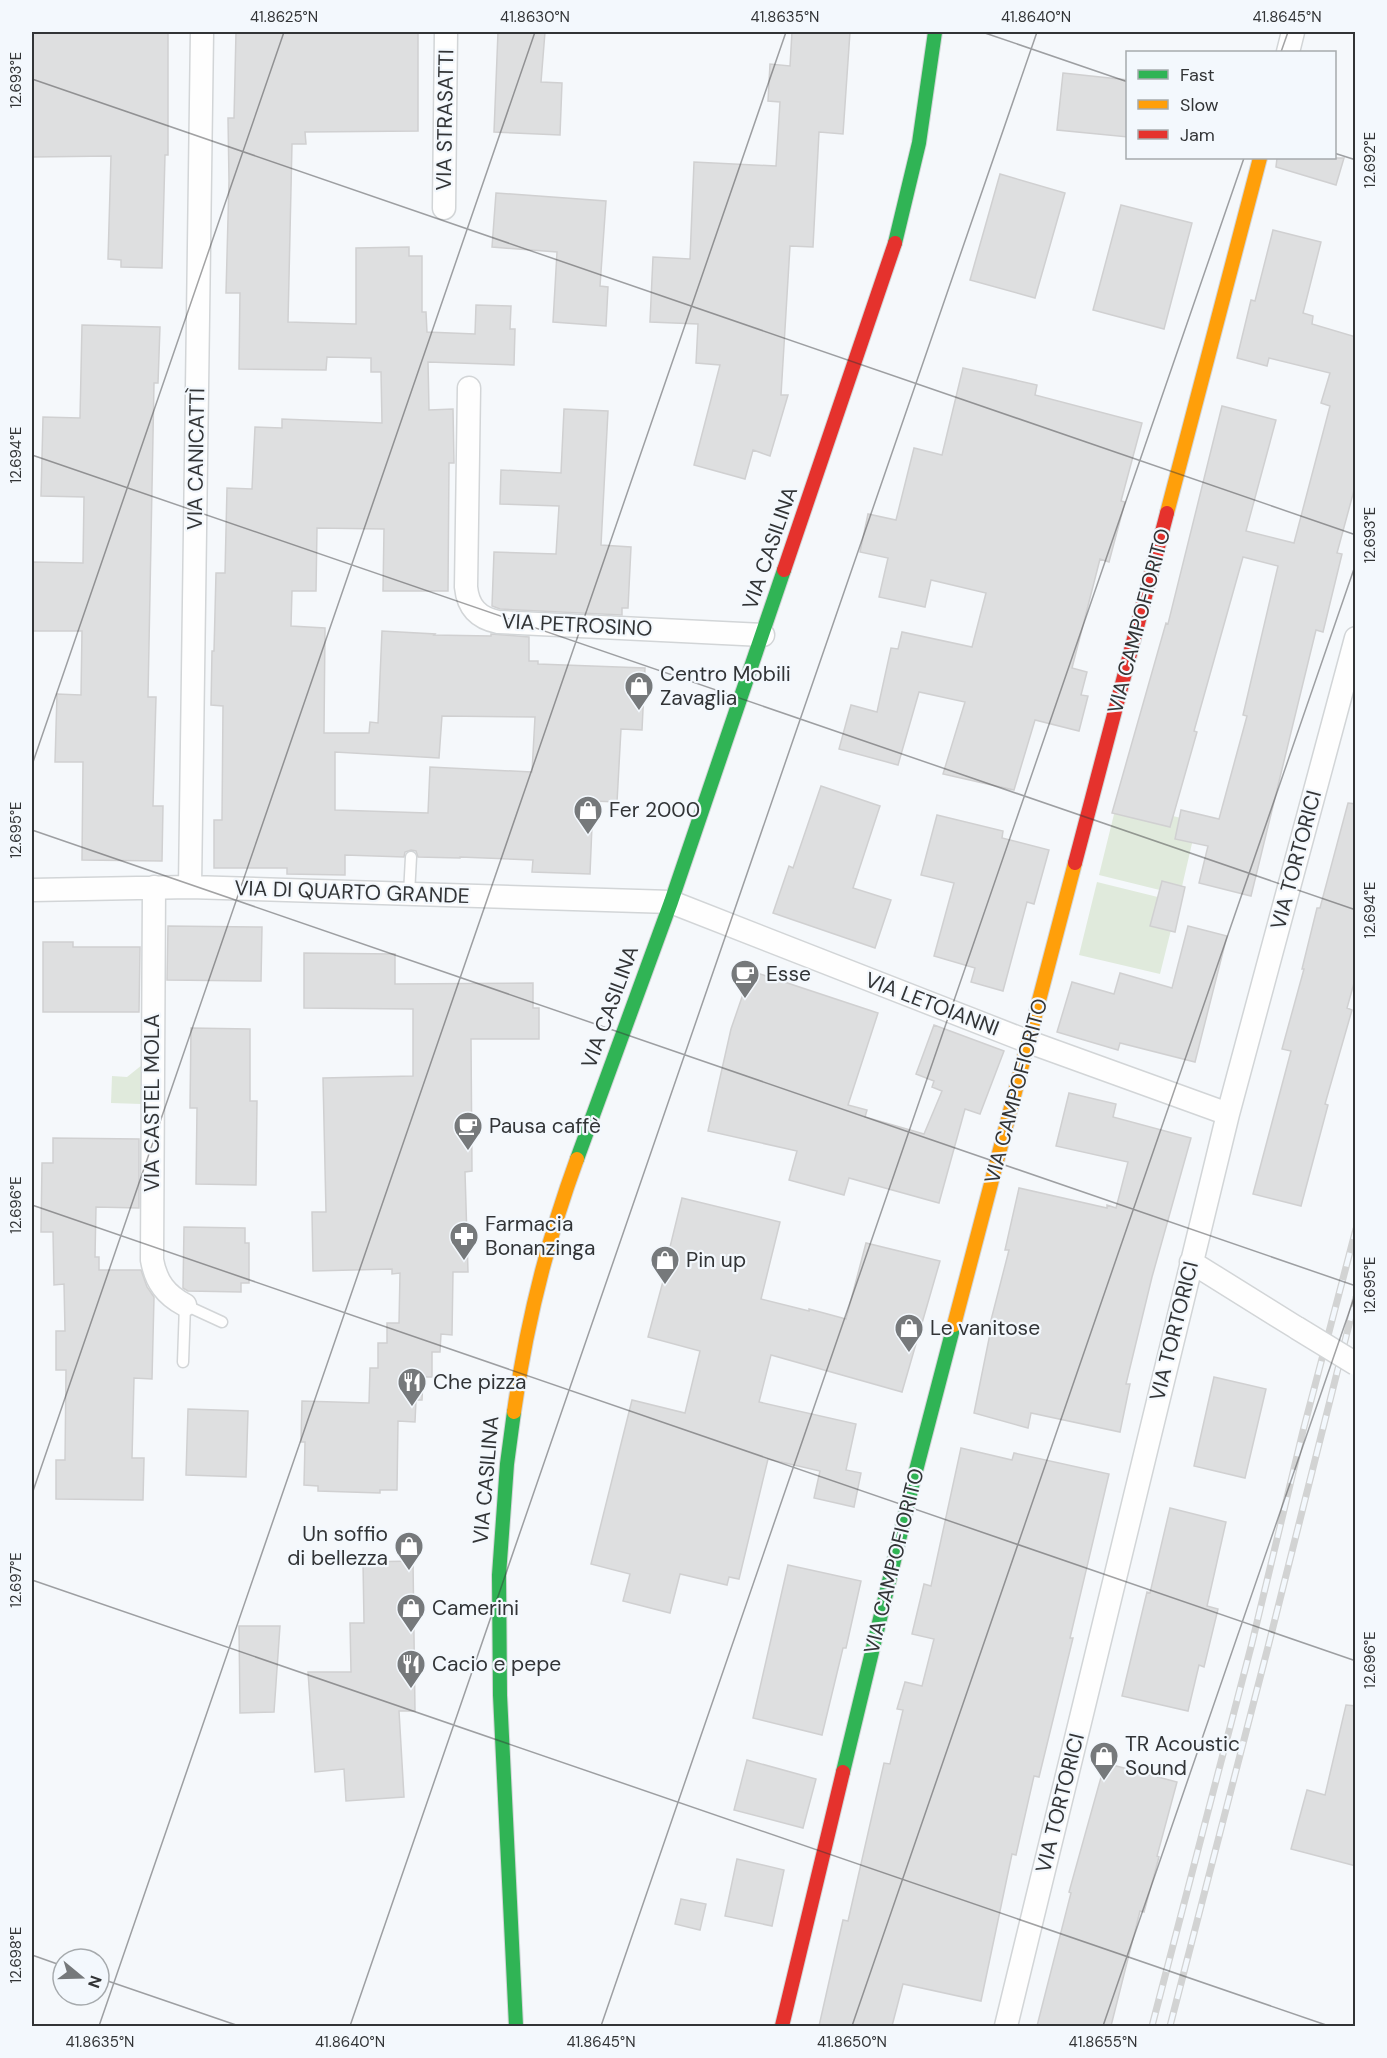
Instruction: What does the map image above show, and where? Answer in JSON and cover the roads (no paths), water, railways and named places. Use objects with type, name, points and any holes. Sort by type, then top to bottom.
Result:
[{"type":"main road","name":"VIA CASILINA","points":[[516,2026],[500,1695],[499,1620],[503,1507],[514,1410],[530,1318],[560,1209],[671,902],[882,286],[901,225],[922,133],[935,32]]},
{"type":"main road","name":"VIA CAMPOFIORITO","points":[[782,2026],[911,1491],[1260,159]]},
{"type":"street","name":"VIA CANICATTÌ","points":[[190,887],[202,32]]},
{"type":"street","name":"VIA STRASATTI","points":[[444,208],[446,32]]},
{"type":"street","points":[[1288,51],[1293,32]]},
{"type":"street","name":"VIA PETROSINO","points":[[469,388],[466,587],[470,605],[475,612],[498,622],[763,635]]},
{"type":"street","name":"VIA TORTORICI","points":[[1006,2026],[1228,1114],[1356,638]]},
{"type":"street","name":"VIA CASTEL MOLA","points":[[154,887],[152,1260],[155,1274],[162,1288],[185,1305]]},
{"type":"street","name":"VIA DI QUARTO GRANDE","points":[[32,890],[190,887],[671,902]]},
{"type":"street","name":"VIA LETOIANNI","points":[[671,902],[1029,1042],[1228,1114]]},
{"type":"street","points":[[1191,1263],[1356,1364]]},
{"type":"lane","points":[[409,894],[411,857]]},
{"type":"lane","points":[[183,1362],[185,1305],[222,1322]]},
{"type":"railway","points":[[1152,2026],[1252,1643],[1303,1431],[1356,1229]]},
{"type":"railway","points":[[1170,2026],[1356,1297]]},
{"type":"place","name":"Centro Mobili Zavaglia","points":[[639,712]]},
{"type":"place","name":"Fer 2000","points":[[588,836]]},
{"type":"place","name":"Esse","points":[[745,1000]]},
{"type":"place","name":"Pausa caffè","points":[[468,1152]]},
{"type":"place","name":"Farmacia Bonanzinga","points":[[464,1262]]},
{"type":"place","name":"Pin up","points":[[665,1286]]},
{"type":"place","name":"Le vanitose","points":[[909,1354]]},
{"type":"place","name":"Che pizza","points":[[412,1408]]},
{"type":"place","name":"Un soffio di bellezza","points":[[409,1572]]},
{"type":"place","name":"Camerini","points":[[411,1634]]},
{"type":"place","name":"Cacio e pepe","points":[[411,1690]]},
{"type":"place","name":"TR Acoustic Sound","points":[[1104,1782]]}]
